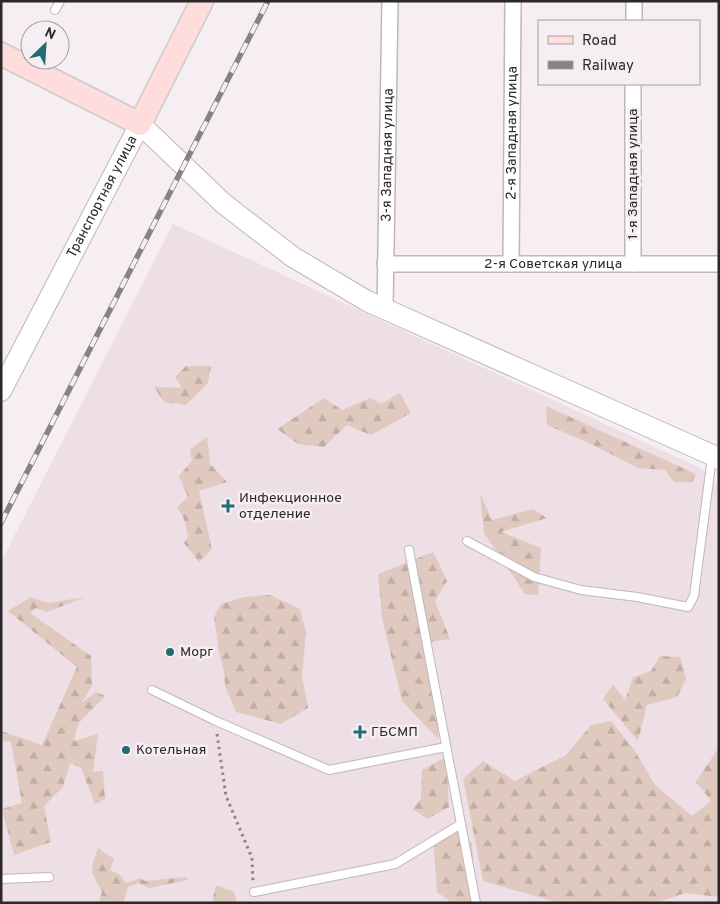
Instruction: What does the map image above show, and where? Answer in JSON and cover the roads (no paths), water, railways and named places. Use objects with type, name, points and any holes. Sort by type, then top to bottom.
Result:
[{"type":"main road","name":"Транспортная улица","points":[[1,391],[202,1]]},
{"type":"main road","points":[[1,54],[140,124],[224,204],[293,256],[367,301],[715,457]]},
{"type":"street","name":"3-я Западная улица","points":[[385,309],[390,1]]},
{"type":"street","name":"2-я Западная улица","points":[[511,264],[513,1]]},
{"type":"street","points":[[634,1],[634,20]]},
{"type":"street","name":"1-я Западная улица","points":[[633,85],[633,264]]},
{"type":"street","name":"2-я Советская улица","points":[[385,264],[719,264]]},
{"type":"lane","points":[[55,10],[60,1]]},
{"type":"lane","points":[[467,541],[534,577],[581,590],[637,597],[688,607],[694,596],[715,457]]},
{"type":"lane","points":[[409,550],[476,903]]},
{"type":"lane","points":[[152,690],[216,721],[329,770],[446,747]]},
{"type":"lane","points":[[254,892],[395,864],[461,824]]},
{"type":"lane","points":[[1,879],[49,877]]},
{"type":"railway","points":[[1,523],[268,1]]},
{"type":"place","name":"Инфекционное отделение","points":[[228,506]]},
{"type":"place","name":"Морг","points":[[170,652]]},
{"type":"place","name":"ГБСМП","points":[[360,732]]},
{"type":"place","name":"Котельная","points":[[126,750]]}]
